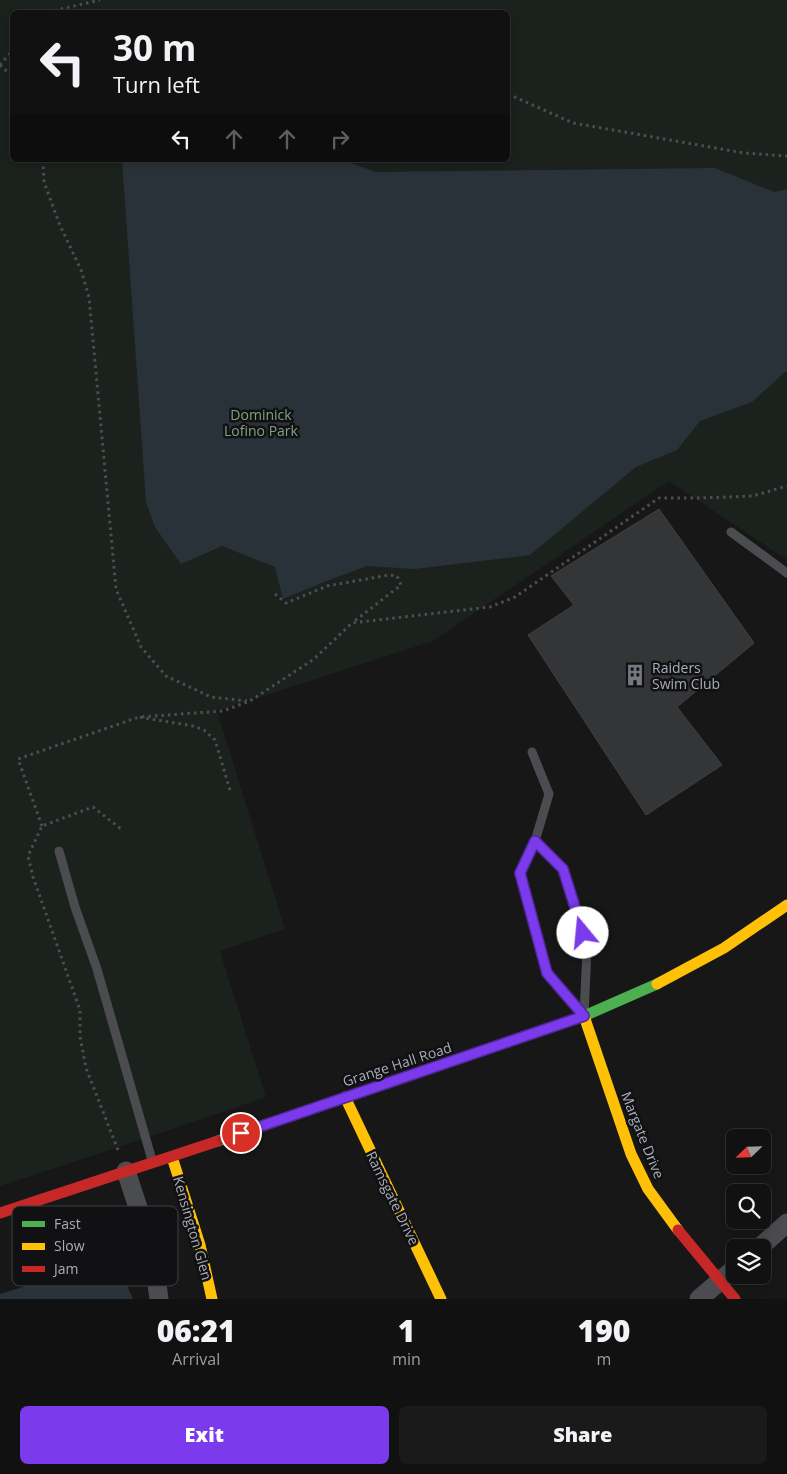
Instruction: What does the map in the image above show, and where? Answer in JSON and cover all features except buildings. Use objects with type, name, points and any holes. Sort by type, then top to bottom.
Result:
[{"type":"street","name":"Grange Hall Road","points":[[21,1206],[172,1157],[584,1016],[663,981],[698,962],[742,936],[787,905]]},
{"type":"street","name":"Margate Drive","points":[[584,1016],[631,1154],[648,1189],[668,1218],[735,1299]]},
{"type":"street","name":"Ramsgate Drive","points":[[345,1097],[442,1299]]},
{"type":"street","name":"Kensington Glen","points":[[172,1157],[201,1245],[212,1299]]},
{"type":"street","points":[[126,1171],[137,1206]]},
{"type":"street","name":"Grange Hall Road","points":[[0,1213],[12,1209]]},
{"type":"street","points":[[769,1239],[787,1223]]},
{"type":"street","points":[[699,1299],[726,1275]]},
{"type":"street","points":[[157,1286],[159,1299]]},
{"type":"lane","points":[[731,532],[787,573]]},
{"type":"lane","points":[[532,752],[549,794],[535,841],[520,873],[547,973],[584,1016]]},
{"type":"lane","points":[[535,841],[563,869],[588,949],[584,1016]]},
{"type":"lane","points":[[59,851],[75,907],[97,970],[153,1163]]},
{"type":"path","points":[[57,10],[100,0]]},
{"type":"path","points":[[10,53],[0,65],[10,74]]},
{"type":"path","points":[[510,95],[572,123],[744,153],[787,156]]},
{"type":"path","points":[[43,162],[44,182],[59,223],[81,270],[89,297],[116,589],[141,647],[166,676],[212,697],[250,701]]},
{"type":"path","points":[[352,623],[490,607],[515,597],[659,498],[753,496],[787,486]]},
{"type":"path","points":[[42,826],[18,759],[139,716],[223,711],[250,701],[314,659],[352,623],[400,585],[397,576],[389,575],[327,586],[286,603],[275,594]]},
{"type":"path","points":[[139,716],[193,726],[204,730],[215,740],[230,790]]},
{"type":"path","points":[[121,829],[93,807],[42,826],[28,856],[33,877],[80,1010],[80,1037],[86,1068],[126,1171]]},
{"type":"green space","name":"Dominick Lofino Park","points":[[0,0],[787,0],[787,560],[669,481],[433,641],[217,711],[285,929],[220,951],[266,1097],[0,1186]]},
{"type":"shaded area","points":[[122,162],[348,162],[376,172],[715,168],[774,192],[787,189],[787,372],[752,402],[700,421],[677,450],[636,467],[530,555],[415,569],[367,566],[283,599],[275,567],[222,546],[181,564],[155,527],[146,502]]},
{"type":"shaded area","points":[[26,1286],[127,1286],[133,1299],[0,1299],[0,1294]]},
{"type":"traffic: fast","points":[[218,1141],[584,1016],[657,984]]},
{"type":"traffic: slow","points":[[657,984],[724,948],[787,905]]},
{"type":"traffic: slow","points":[[584,1016],[631,1154],[648,1189],[678,1230]]},
{"type":"traffic: slow","points":[[345,1097],[441,1299]]},
{"type":"traffic: slow","points":[[172,1157],[200,1245],[212,1299]]},
{"type":"traffic: jam","points":[[21,1206],[218,1141]]},
{"type":"traffic: jam","points":[[0,1213],[12,1209]]},
{"type":"traffic: jam","points":[[678,1230],[735,1299]]},
{"type":"place","name":"Raiders Swim Club","points":[[635,675]]},
{"type":"route","points":[[241,1133],[584,1016],[547,973],[520,873],[535,841],[563,869],[583,933]]}]
